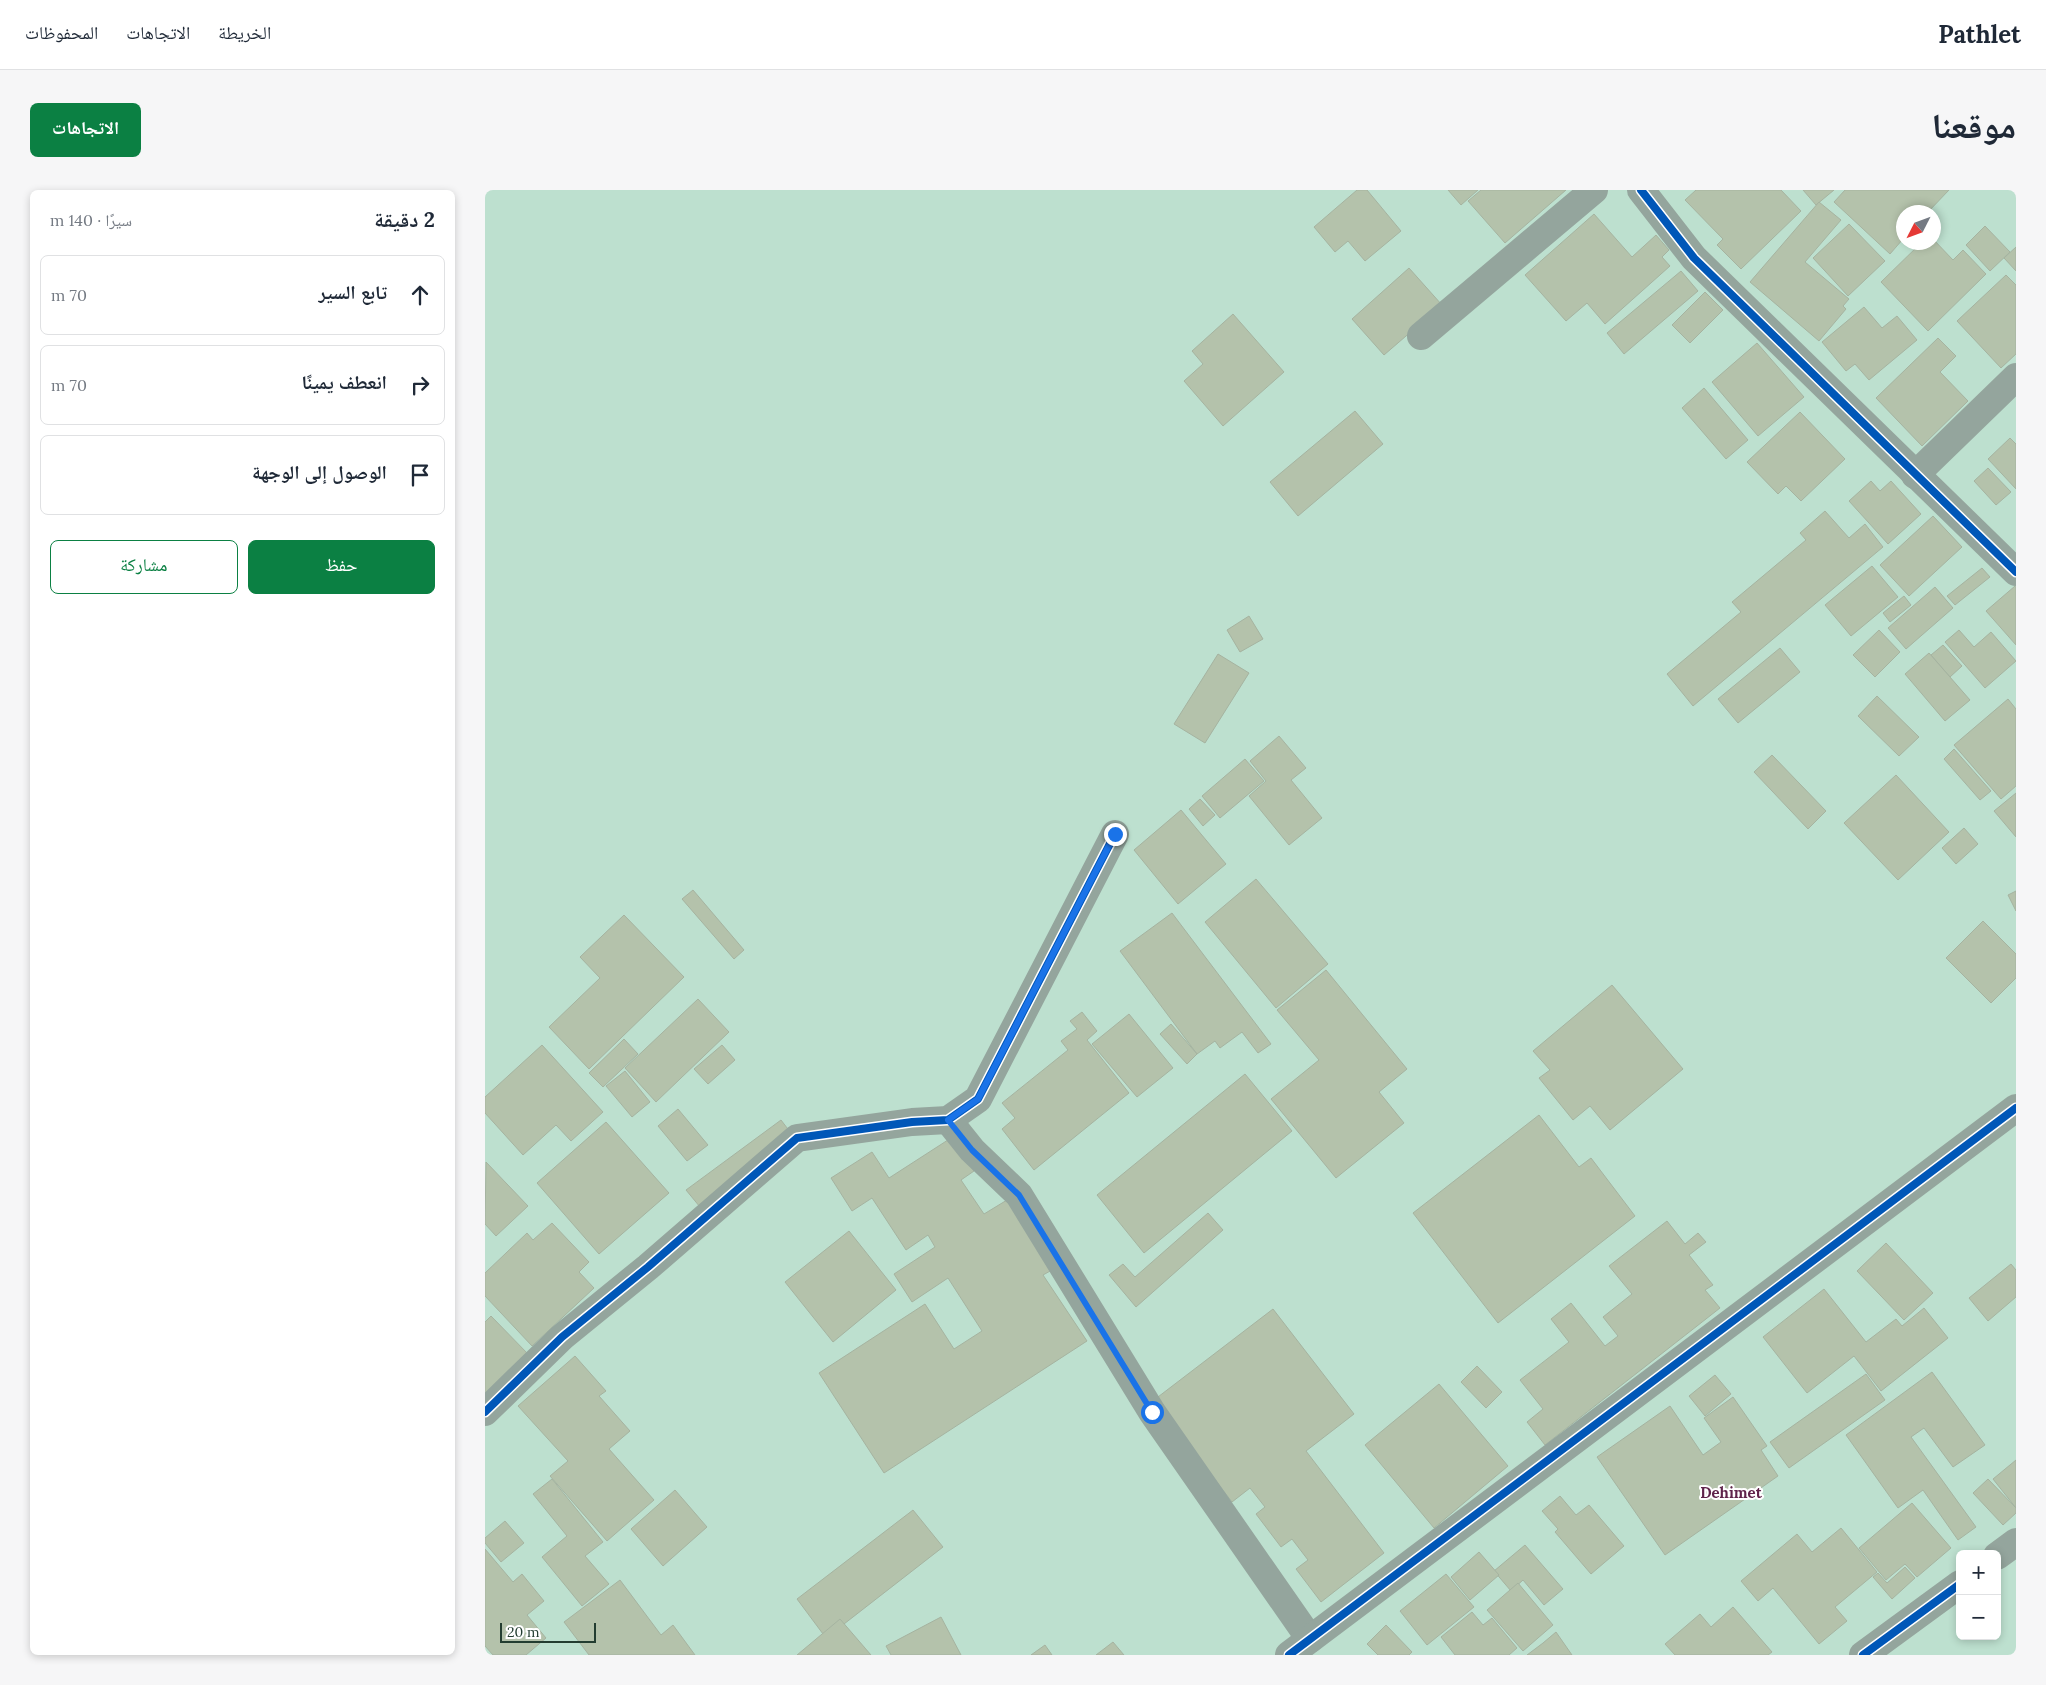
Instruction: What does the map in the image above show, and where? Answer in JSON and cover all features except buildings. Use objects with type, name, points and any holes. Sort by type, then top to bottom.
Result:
[{"type":"street","points":[[1421,336],[1594,190]]},
{"type":"street","points":[[1640,190],[1694,258],[2016,572]]},
{"type":"street","points":[[1915,475],[2016,377]]},
{"type":"street","points":[[485,1412],[562,1337],[649,1267],[797,1138],[912,1122],[948,1120],[978,1099],[1115,834]]},
{"type":"street","points":[[1289,1655],[2016,1108]]},
{"type":"street","points":[[948,1120],[972,1150],[1019,1195],[1152,1412],[1310,1639]]},
{"type":"street","points":[[2001,1553],[2016,1542]]},
{"type":"street","points":[[1863,1655],[1956,1587]]},
{"type":"cycle path","points":[[1641,190],[1694,258],[2016,572]]},
{"type":"cycle path","points":[[485,1412],[562,1337],[648,1267],[797,1138],[912,1122],[948,1120],[978,1099],[1115,834]]},
{"type":"cycle path","points":[[1289,1655],[2016,1108]]},
{"type":"cycle path","points":[[1863,1655],[1956,1587]]},
{"type":"district","name":"Dehimet","points":[[1731,1492]]},
{"type":"route","points":[[1115,834],[978,1099],[948,1120],[972,1150],[1019,1195],[1152,1412]]}]
